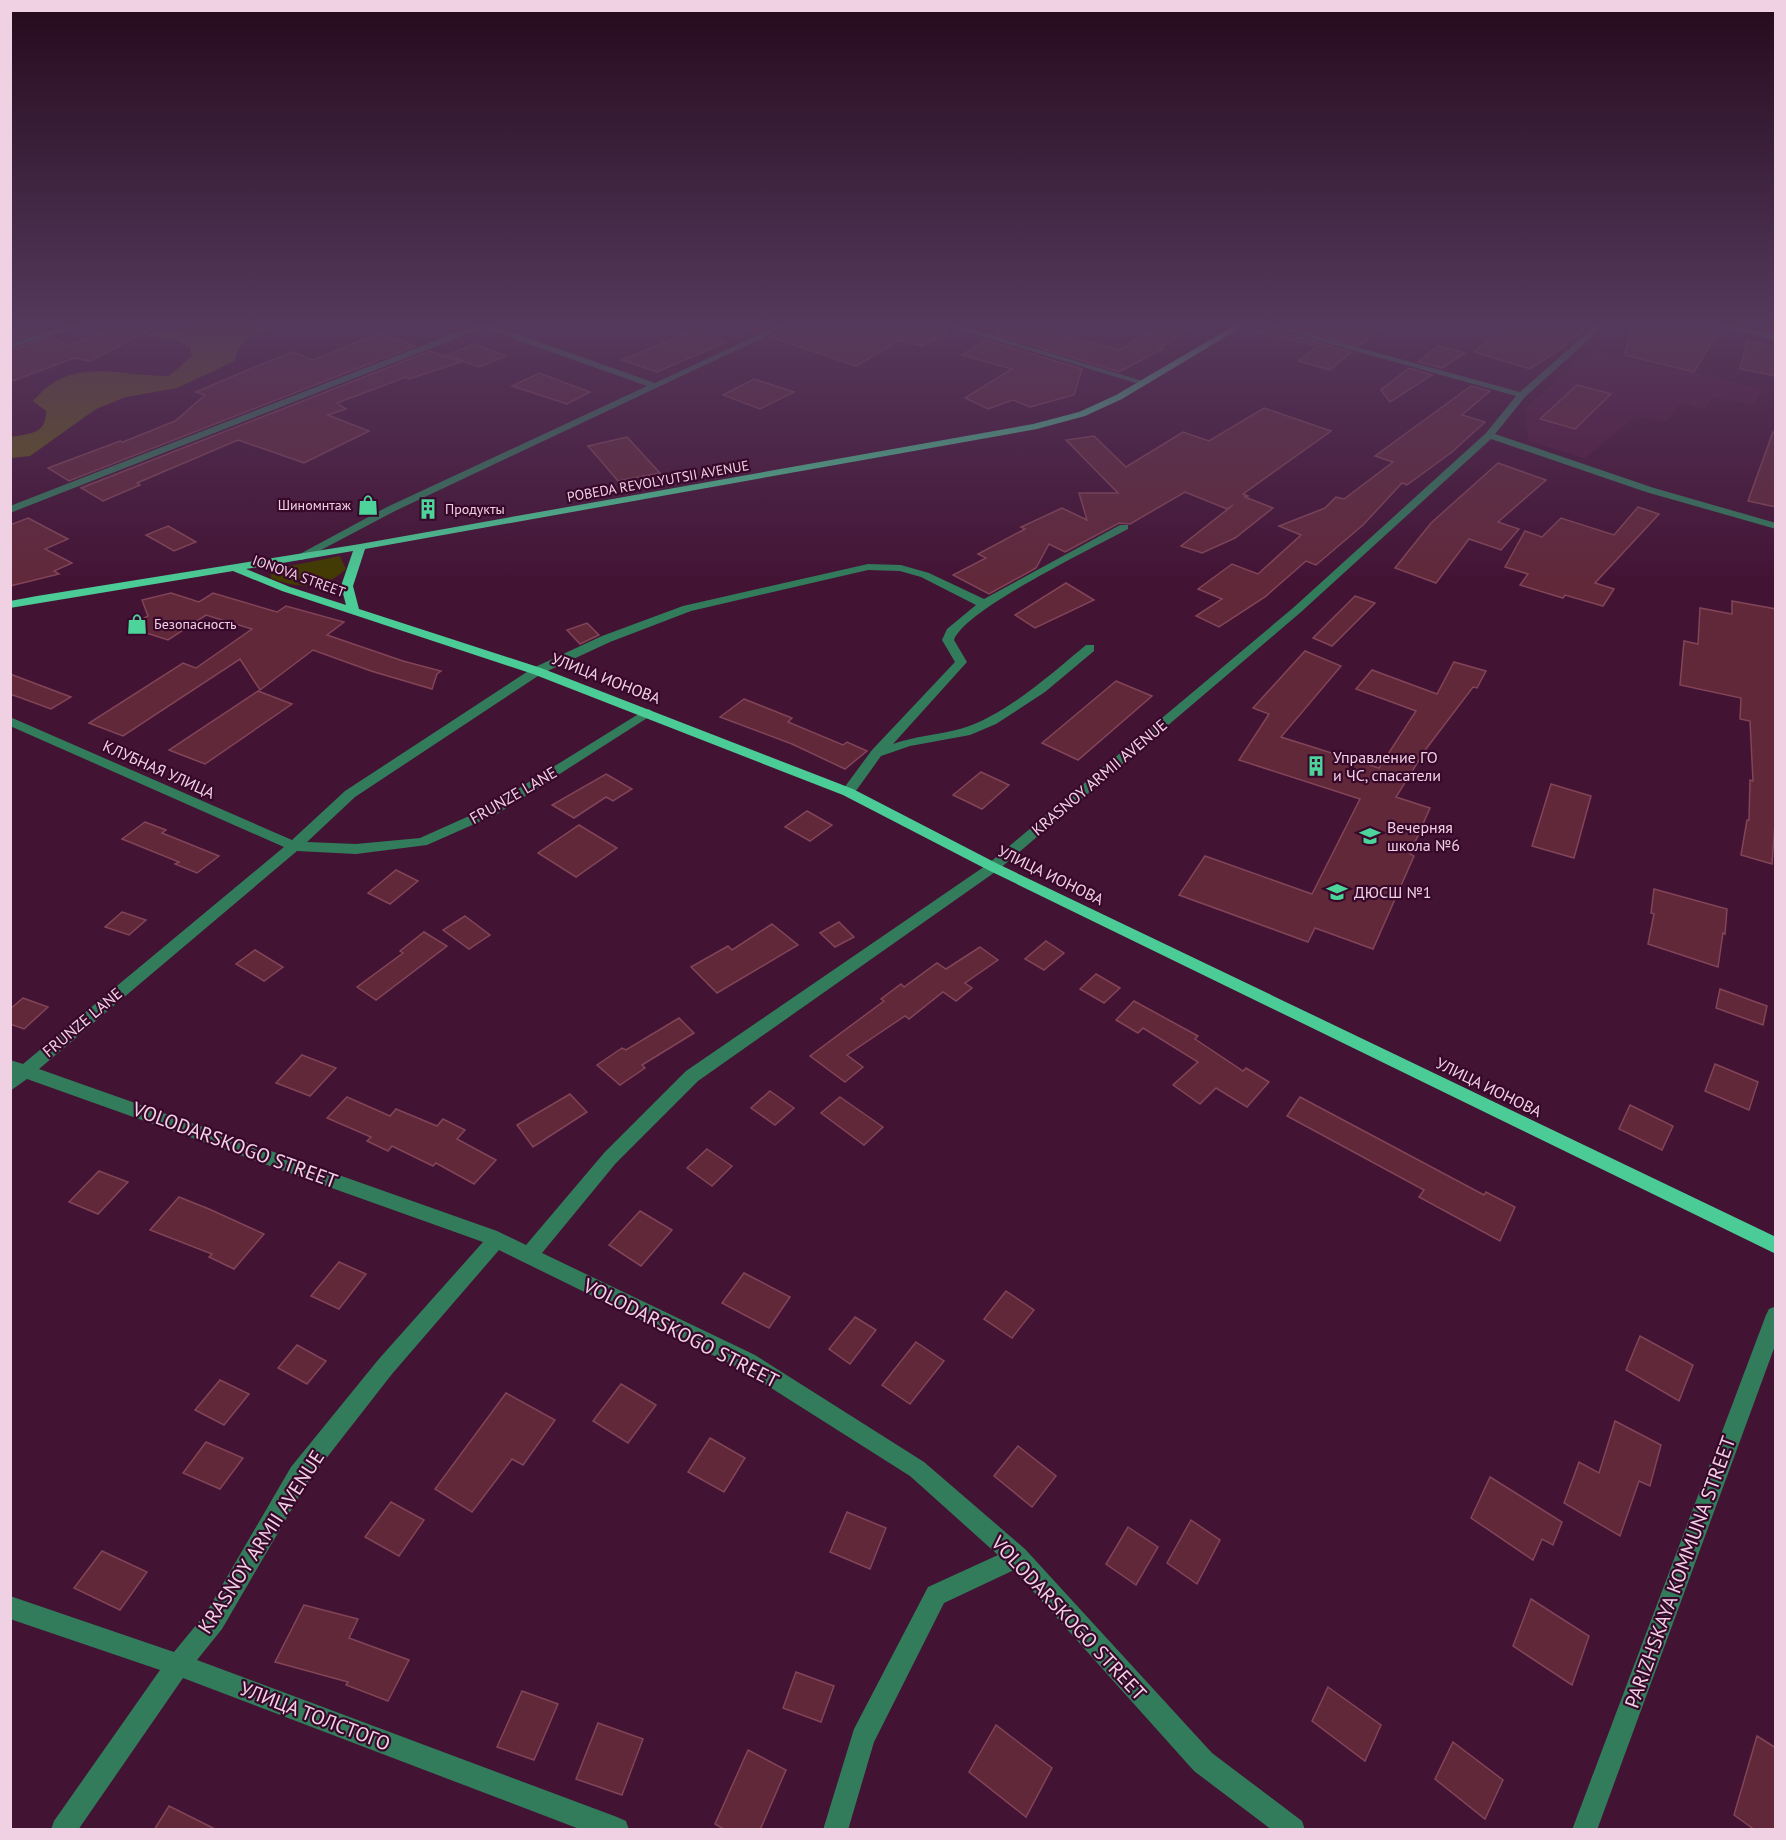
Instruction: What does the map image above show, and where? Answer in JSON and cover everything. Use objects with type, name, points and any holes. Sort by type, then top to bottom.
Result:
[{"type":"main road","name":"POBEDA REVOLYUTSII AVENUE","points":[[37,598],[302,557],[1034,427],[1091,410]]},
{"type":"main road","points":[[354,612],[347,586],[360,547]]},
{"type":"main road","name":"IONOVA STREET","points":[[233,567],[260,580],[354,612]]},
{"type":"main road","points":[[10,600],[37,598]]},
{"type":"main road","points":[[10,605],[37,598]]},
{"type":"main road","name":"УЛИЦА ИОНОВА","points":[[354,612],[537,671],[649,712],[848,792],[993,867],[1776,1246]]},
{"type":"street","points":[[10,510],[265,410]]},
{"type":"street","points":[[302,557],[391,509],[604,410]]},
{"type":"street","name":"KRASNOY ARMII AVENUE","points":[[528,1256],[610,1158],[692,1076],[993,867],[1297,610],[1489,435],[1510,410]]},
{"type":"street","points":[[1489,435],[1650,490],[1776,526]]},
{"type":"street","points":[[848,792],[877,753],[961,662],[948,640],[951,631],[984,604],[1124,527]]},
{"type":"street","name":"FRUNZE LANE","points":[[10,1084],[18,1068],[294,846],[350,794],[537,671],[606,639],[687,608],[868,567],[901,568],[925,575],[984,604]]},
{"type":"street","points":[[877,753],[907,743],[965,732],[991,721],[1041,689],[1090,648]]},
{"type":"street","name":"FRUNZE LANE","points":[[294,846],[356,849],[422,842],[492,811],[649,712]]},
{"type":"street","name":"КЛУБНАЯ УЛИЦА","points":[[10,721],[294,846]]},
{"type":"street","name":"VOLODARSKOGO STREET","points":[[18,1068],[497,1239],[748,1362],[917,1469],[1017,1557],[1203,1762],[1293,1830]]},
{"type":"street","name":"KRASNOY ARMII AVENUE","points":[[63,1830],[178,1665],[214,1621],[299,1475],[385,1367],[497,1239]]},
{"type":"street","name":"PARIZHSKAYA KOMMUNA STREET","points":[[1584,1830],[1776,1315]]},
{"type":"street","points":[[835,1830],[863,1738],[936,1595],[1017,1557]]},
{"type":"street","name":"УЛИЦА ТОЛСТОГО","points":[[10,1607],[178,1665],[617,1830]]},
{"type":"shaded area","points":[[45,410],[95,410],[30,456],[11,458],[11,437],[40,429]]},
{"type":"shaded area","points":[[1526,410],[1676,410],[1666,422],[1636,416],[1585,458],[1528,441]]},
{"type":"shaded area","points":[[340,556],[346,569],[338,576],[320,584],[301,586],[271,578],[270,570]]},
{"type":"building","points":[[188,410],[251,410],[69,481],[48,468],[120,441],[123,442],[175,421]]},
{"type":"building","points":[[280,410],[343,410],[328,415],[369,431],[304,463],[238,440],[137,483],[140,485],[103,501],[81,488]]},
{"type":"building","points":[[1261,410],[1269,410],[1331,431],[1243,494],[1248,496],[1245,497],[1273,508],[1235,538],[1202,553],[1181,546],[1233,505],[1227,509],[1185,492],[1130,524],[1119,523],[1065,552],[1049,544],[1036,568],[989,594],[953,575],[986,558],[978,554],[1025,529],[1021,527],[1062,508],[1087,520],[1079,493],[1118,493],[1066,440],[1094,436],[1126,467],[1183,432],[1209,441]]},
{"type":"building","points":[[1438,410],[1468,410],[1462,415],[1485,422],[1452,452],[1407,485],[1402,483],[1363,525],[1316,565],[1306,561],[1265,597],[1219,627],[1196,616],[1222,599],[1198,589],[1232,564],[1258,574],[1301,535],[1279,526],[1325,508],[1336,497],[1344,499],[1393,462],[1375,456]]},
{"type":"building","points":[[1550,410],[1595,410],[1575,429],[1540,419]]},
{"type":"building","points":[[1773,432],[1776,433],[1776,507],[1748,501]]},
{"type":"building","points":[[627,437],[660,473],[618,481],[588,446]]},
{"type":"building","points":[[1498,463],[1546,480],[1498,522],[1519,529],[1501,550],[1469,539],[1436,583],[1395,568],[1431,523]]},
{"type":"building","points":[[1638,507],[1659,514],[1595,583],[1614,589],[1603,606],[1565,595],[1563,598],[1520,585],[1528,574],[1505,567],[1525,531],[1542,537],[1561,518],[1614,535]]},
{"type":"building","points":[[28,518],[68,539],[45,549],[72,563],[54,571],[59,574],[10,586],[10,525]]},
{"type":"building","points":[[168,526],[196,542],[174,551],[146,535]]},
{"type":"building","points":[[1066,583],[1094,600],[1035,628],[1015,615]]},
{"type":"building","points":[[171,593],[199,602],[213,593],[277,612],[286,606],[344,622],[327,635],[403,661],[441,671],[437,674],[432,689],[371,671],[313,650],[260,690],[240,659],[123,736],[89,723],[183,663],[196,668],[252,629],[206,615],[168,640],[128,627],[148,616],[142,600]]},
{"type":"building","points":[[1355,596],[1375,603],[1332,646],[1313,638]]},
{"type":"building","points":[[1732,601],[1776,609],[1776,809],[1772,864],[1741,855],[1747,820],[1749,820],[1750,780],[1753,781],[1750,721],[1740,719],[1741,698],[1680,685],[1684,641],[1698,644],[1700,608],[1732,614]]},
{"type":"building","points":[[587,623],[599,635],[580,644],[567,630]]},
{"type":"building","points":[[1305,651],[1341,666],[1281,737],[1379,768],[1416,711],[1356,689],[1372,670],[1437,694],[1454,662],[1486,671],[1477,688],[1473,687],[1426,749],[1396,797],[1430,808],[1410,854],[1414,856],[1373,949],[1315,928],[1308,942],[1179,895],[1205,856],[1312,894],[1360,799],[1239,760],[1269,714],[1253,708]]},
{"type":"building","points":[[10,674],[71,697],[51,709],[10,694]]},
{"type":"building","points":[[1116,681],[1152,696],[1078,760],[1042,743]]},
{"type":"building","points":[[258,691],[292,704],[205,764],[169,750]]},
{"type":"building","points":[[744,699],[792,718],[788,722],[843,745],[847,742],[867,751],[845,769],[792,744],[720,717]]},
{"type":"building","points":[[981,772],[1009,785],[982,809],[953,795]]},
{"type":"building","points":[[606,774],[632,789],[613,801],[606,797],[574,818],[552,805]]},
{"type":"building","points":[[1551,784],[1591,796],[1574,858],[1532,846]]},
{"type":"building","points":[[807,811],[832,825],[810,841],[785,827]]},
{"type":"building","points":[[145,822],[166,830],[162,833],[219,856],[197,873],[175,864],[179,862],[122,839]]},
{"type":"building","points":[[579,825],[617,848],[576,877],[538,853]]},
{"type":"building","points":[[396,870],[418,881],[390,904],[368,893]]},
{"type":"building","points":[[1654,889],[1727,909],[1725,934],[1723,933],[1718,967],[1648,944],[1654,914],[1651,913]]},
{"type":"building","points":[[122,912],[146,920],[129,935],[105,927]]},
{"type":"building","points":[[465,916],[490,935],[469,949],[443,930]]},
{"type":"building","points":[[839,922],[854,937],[835,947],[820,933]]},
{"type":"building","points":[[772,924],[798,945],[717,993],[691,967],[728,946],[732,950]]},
{"type":"building","points":[[424,932],[447,946],[376,1000],[357,987],[403,953],[400,951]]},
{"type":"building","points":[[1046,941],[1064,953],[1044,970],[1025,959]]},
{"type":"building","points":[[980,947],[998,960],[965,983],[972,988],[956,1001],[943,992],[909,1019],[905,1016],[847,1055],[863,1067],[845,1082],[810,1056],[884,1001],[881,999],[901,984],[904,987],[937,963],[946,969]]},
{"type":"building","points":[[255,950],[283,967],[264,981],[236,964]]},
{"type":"building","points":[[1096,974],[1120,988],[1104,1003],[1080,989]]},
{"type":"building","points":[[1720,989],[1767,1006],[1763,1025],[1716,1008]]},
{"type":"building","points":[[23,998],[48,1007],[24,1029],[10,1024],[10,1009]]},
{"type":"building","points":[[1134,1001],[1198,1036],[1195,1039],[1243,1071],[1246,1068],[1269,1082],[1247,1107],[1216,1088],[1200,1104],[1173,1085],[1198,1062],[1143,1028],[1138,1033],[1116,1020]]},
{"type":"building","points":[[679,1018],[694,1033],[642,1065],[645,1068],[620,1085],[597,1065],[622,1048],[626,1050]]},
{"type":"building","points":[[302,1055],[336,1068],[310,1096],[276,1083]]},
{"type":"building","points":[[1715,1064],[1758,1082],[1749,1110],[1705,1091]]},
{"type":"building","points":[[770,1091],[794,1108],[775,1125],[751,1108]]},
{"type":"building","points":[[570,1094],[587,1112],[533,1147],[517,1125]]},
{"type":"building","points":[[347,1097],[390,1116],[396,1109],[437,1126],[443,1119],[465,1130],[457,1139],[496,1160],[474,1184],[436,1163],[433,1166],[392,1146],[388,1151],[367,1141],[371,1137],[327,1118]]},
{"type":"building","points":[[840,1097],[883,1127],[864,1145],[821,1113]]},
{"type":"building","points":[[1300,1097],[1484,1195],[1486,1192],[1515,1207],[1500,1241],[1419,1197],[1424,1190],[1287,1116]]},
{"type":"building","points":[[1630,1105],[1673,1126],[1662,1150],[1619,1129]]},
{"type":"building","points":[[707,1149],[732,1166],[712,1186],[687,1168]]},
{"type":"building","points":[[99,1171],[128,1182],[98,1214],[69,1202]]},
{"type":"building","points":[[179,1197],[264,1234],[234,1269],[209,1257],[212,1254],[150,1230]]},
{"type":"building","points":[[640,1211],[672,1230],[641,1266],[609,1245]]},
{"type":"building","points":[[339,1262],[366,1274],[339,1309],[311,1296]]},
{"type":"building","points":[[744,1273],[790,1297],[769,1328],[722,1303]]},
{"type":"building","points":[[1006,1291],[1034,1310],[1012,1338],[984,1319]]},
{"type":"building","points":[[855,1317],[876,1330],[850,1364],[829,1349]]},
{"type":"building","points":[[1640,1336],[1693,1365],[1679,1401],[1626,1370]]},
{"type":"building","points":[[916,1342],[944,1361],[910,1404],[882,1385]]},
{"type":"building","points":[[297,1345],[326,1361],[307,1384],[278,1368]]},
{"type":"building","points":[[220,1380],[249,1394],[224,1425],[195,1410]]},
{"type":"building","points":[[621,1384],[656,1405],[628,1443],[593,1421]]},
{"type":"building","points":[[506,1393],[555,1420],[523,1465],[512,1459],[472,1512],[435,1489]]},
{"type":"building","points":[[1615,1421],[1661,1445],[1650,1486],[1639,1481],[1620,1536],[1564,1503],[1579,1462],[1599,1473]]},
{"type":"building","points":[[710,1438],[745,1458],[724,1492],[688,1472]]},
{"type":"building","points":[[206,1442],[243,1458],[220,1489],[183,1473]]},
{"type":"building","points":[[1018,1446],[1056,1476],[1032,1507],[994,1476]]},
{"type":"building","points":[[1490,1477],[1562,1522],[1553,1545],[1542,1539],[1533,1560],[1471,1518]]},
{"type":"building","points":[[391,1502],[424,1520],[399,1556],[365,1537]]},
{"type":"building","points":[[847,1512],[886,1528],[870,1569],[830,1552]]},
{"type":"building","points":[[1191,1520],[1220,1540],[1197,1584],[1167,1563]]},
{"type":"building","points":[[1128,1527],[1158,1547],[1136,1585],[1106,1564]]},
{"type":"building","points":[[102,1551],[147,1572],[120,1610],[74,1588]]},
{"type":"building","points":[[1531,1599],[1589,1636],[1572,1685],[1513,1646]]},
{"type":"building","points":[[304,1605],[358,1619],[349,1638],[409,1660],[388,1701],[346,1685],[348,1682],[275,1662]]},
{"type":"building","points":[[796,1672],[834,1686],[821,1722],[783,1708]]},
{"type":"building","points":[[1328,1687],[1381,1725],[1365,1761],[1312,1721]]},
{"type":"building","points":[[522,1691],[558,1704],[534,1760],[497,1747]]},
{"type":"building","points":[[598,1723],[643,1739],[622,1795],[576,1779]]},
{"type":"building","points":[[996,1725],[1052,1768],[1026,1817],[969,1772]]},
{"type":"building","points":[[1757,1736],[1776,1748],[1776,1830],[1755,1830],[1734,1815]]},
{"type":"building","points":[[1453,1742],[1503,1780],[1485,1819],[1435,1779]]},
{"type":"building","points":[[748,1750],[786,1770],[760,1830],[725,1830],[715,1824]]},
{"type":"building","points":[[169,1806],[217,1830],[154,1830]]},
{"type":"place","name":"Шиномнтаж","points":[[368,505]]},
{"type":"place","name":"Продукты","points":[[428,509]]},
{"type":"place","name":"Безопасность","points":[[137,624]]},
{"type":"place","name":"Управление ГО и ЧС, спасатели","points":[[1316,766]]},
{"type":"place","name":"Вечерняя школа №6","points":[[1370,836]]},
{"type":"place","name":"ДЮСШ №1","points":[[1337,892]]}]
